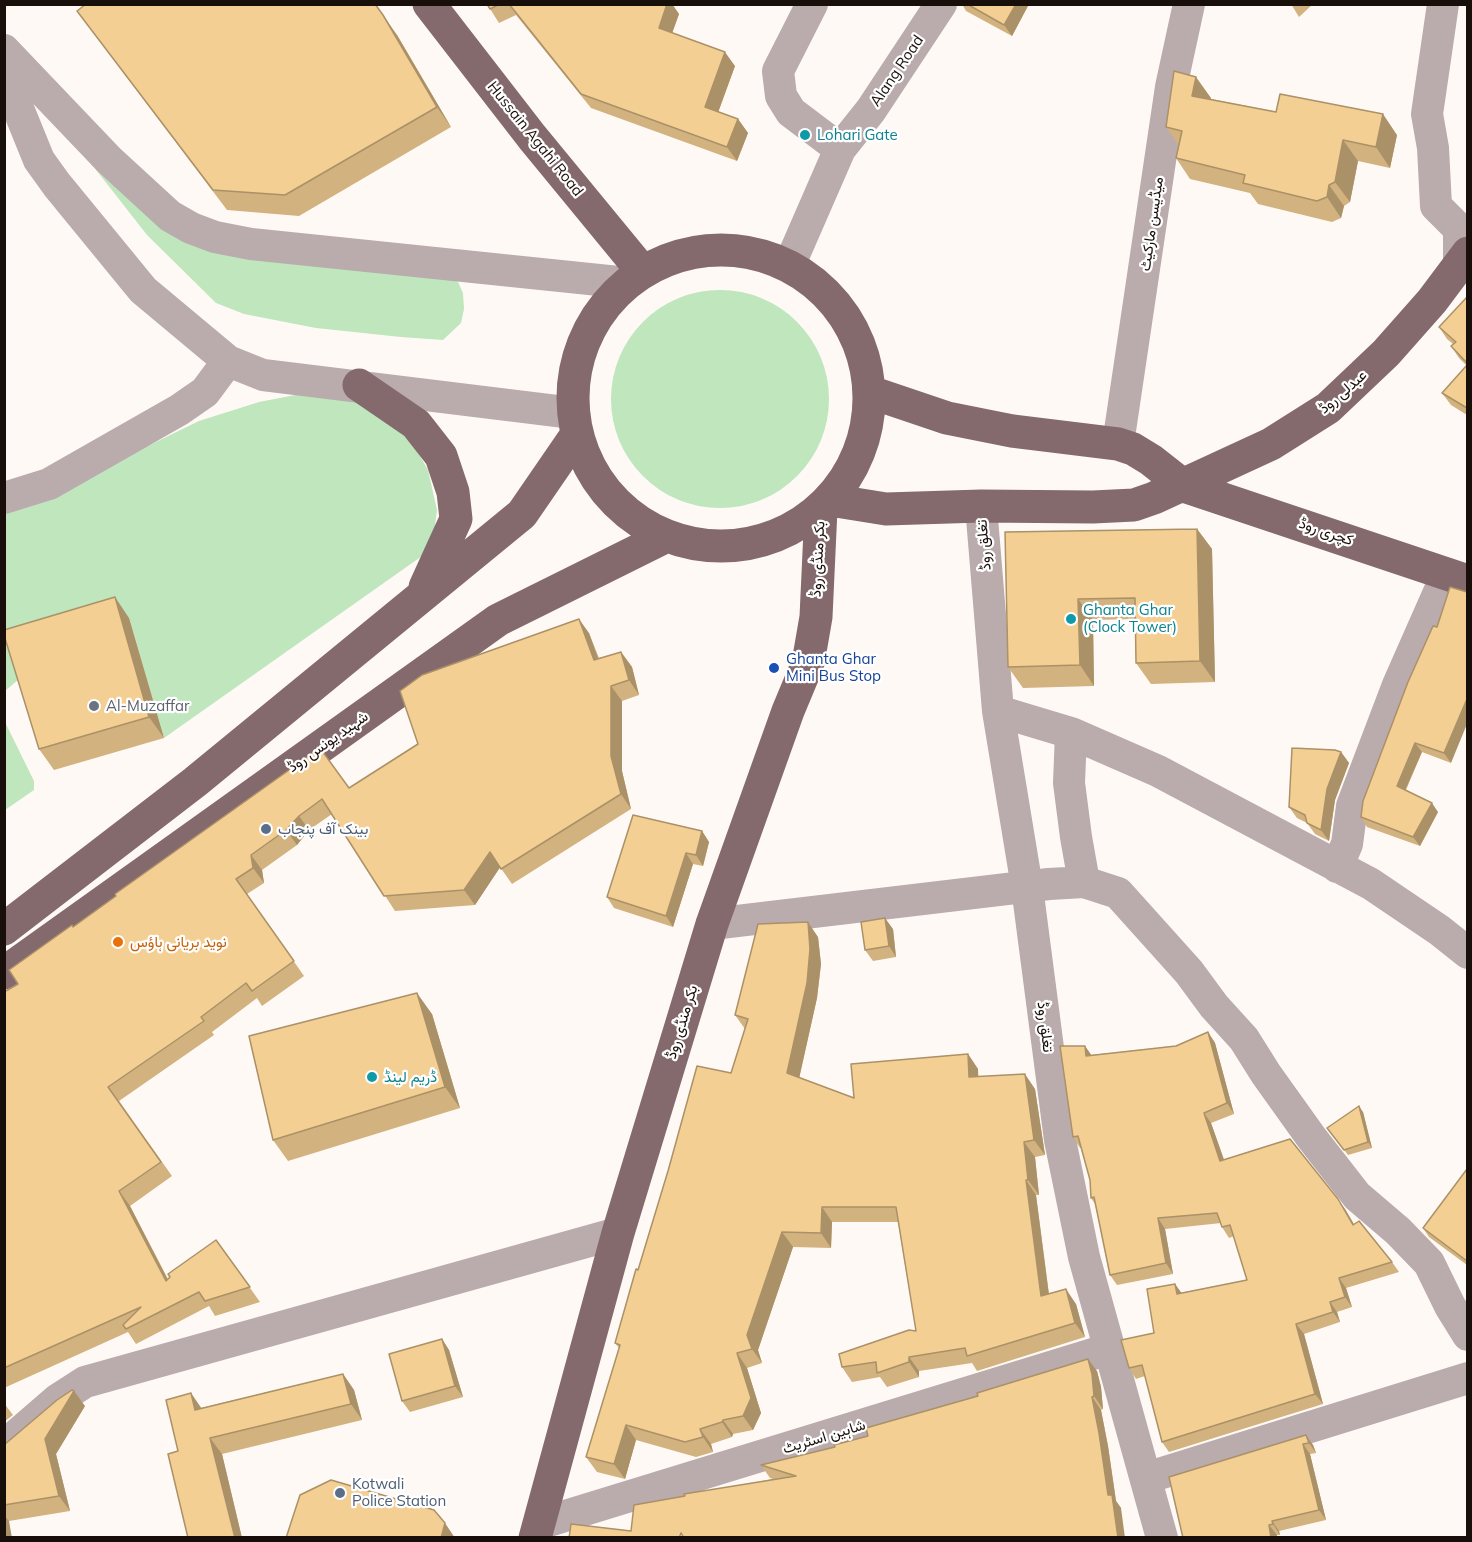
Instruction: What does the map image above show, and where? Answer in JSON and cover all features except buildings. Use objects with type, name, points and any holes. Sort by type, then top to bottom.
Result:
[{"type":"main road","name":"Hussain Agahi Road","points":[[437,7],[635,277]]},
{"type":"main road","points":[[731,250],[760,255],[789,266],[812,280],[831,297],[847,318],[859,341],[867,366],[870,392],[869,422],[861,450],[848,477],[825,505],[799,525],[774,537],[748,544],[721,547],[693,544],[667,536],[642,524],[619,506],[601,485],[586,461],[575,424],[573,389],[575,373],[584,341],[595,319],[610,300],[635,277],[671,259],[700,252],[731,250]]},
{"type":"main road","name":"عبدلی روڈ","points":[[825,505],[886,509],[1134,505],[1184,486],[1271,444],[1328,408],[1386,353],[1432,301],[1463,259]]},
{"type":"main road","points":[[359,385],[416,424],[441,456],[453,492],[456,519],[422,594]]},
{"type":"main road","points":[[870,392],[947,418],[1133,448],[1184,486]]},
{"type":"main road","points":[[4,929],[195,782],[522,513],[575,424]]},
{"type":"main road","name":"کچری روڈ","points":[[1184,486],[1217,495],[1457,577]]},
{"type":"main road","name":"بکر منڈی روڈ","points":[[537,1531],[618,1233],[712,924],[788,711],[808,663],[816,616],[825,505]]},
{"type":"main road","name":"شہید یونس روڈ","points":[[4,974],[498,620],[667,536]]},
{"type":"street","points":[[812,4],[777,71],[781,96],[791,112],[840,148]]},
{"type":"street","name":"Alang Road","points":[[789,266],[840,148],[871,110],[941,4]]},
{"type":"street","name":"میڈیسن مارکیٹ","points":[[1118,444],[1171,87],[1189,4]]},
{"type":"street","points":[[1443,4],[1427,114],[1433,148],[1436,206],[1459,229],[1463,259]]},
{"type":"street","points":[[4,50],[109,160],[170,216],[214,237],[251,244],[635,277]]},
{"type":"street","points":[[4,74],[39,160],[57,185],[143,290],[228,361],[263,375],[359,385],[575,424]]},
{"type":"street","points":[[4,498],[49,484],[179,410],[205,392],[228,361]]},
{"type":"street","name":"تغلق روڈ","points":[[981,506],[998,711],[1027,887],[1060,1140],[1084,1257],[1162,1538]]},
{"type":"street","points":[[1337,867],[1347,844],[1352,806],[1398,685],[1457,577]]},
{"type":"street","points":[[998,711],[1071,733],[1158,771],[1371,884],[1439,930],[1467,953]]},
{"type":"street","points":[[1071,733],[1069,783],[1084,882]]},
{"type":"street","points":[[712,924],[1049,884],[1084,882],[1118,893],[1189,972],[1214,1006],[1244,1039],[1291,1110],[1357,1196],[1398,1231],[1429,1263],[1467,1335]]},
{"type":"street","points":[[4,1446],[57,1400],[85,1382],[618,1233]]},
{"type":"street","name":"شاہین اسٹریٹ","points":[[537,1531],[1109,1349]]},
{"type":"street","points":[[1146,1478],[1467,1378]]},
{"type":"green space","points":[[46,106],[148,212],[451,279],[458,282],[463,293],[464,309],[461,323],[443,340],[401,337],[316,328],[244,314],[216,303],[147,235]]},
{"type":"green space","points":[[720,290],[741,292],[762,298],[781,308],[797,322],[811,338],[821,357],[827,378],[829,399],[827,420],[821,441],[811,460],[797,476],[781,490],[762,500],[741,506],[720,508],[699,506],[678,500],[659,490],[643,476],[629,460],[619,441],[613,420],[611,399],[613,378],[619,357],[629,338],[643,322],[659,308],[678,298],[699,292]]},
{"type":"green space","points":[[306,393],[351,398],[409,437],[428,470],[437,510],[432,549],[164,738],[129,618],[25,674],[5,691],[5,511],[41,498],[199,421],[259,402]]},
{"type":"green space","points":[[5,722],[34,781],[34,790],[5,810]]},
{"type":"place","name":"Lohari Gate","points":[[805,135]]},
{"type":"place","name":"Ghanta Ghar (Clock Tower)","points":[[1071,619]]},
{"type":"place","name":"Ghanta Ghar Mini Bus Stop","points":[[774,668]]},
{"type":"place","name":"Al-Muzaffar","points":[[94,706]]},
{"type":"place","name":"بینک آف پنجاب","points":[[266,829]]},
{"type":"place","name":"نوید بریانی ہاؤس","points":[[118,942]]},
{"type":"place","name":"ڈریم لینڈ","points":[[372,1077]]},
{"type":"place","name":"Kotwali Police Station","points":[[340,1493]]}]
